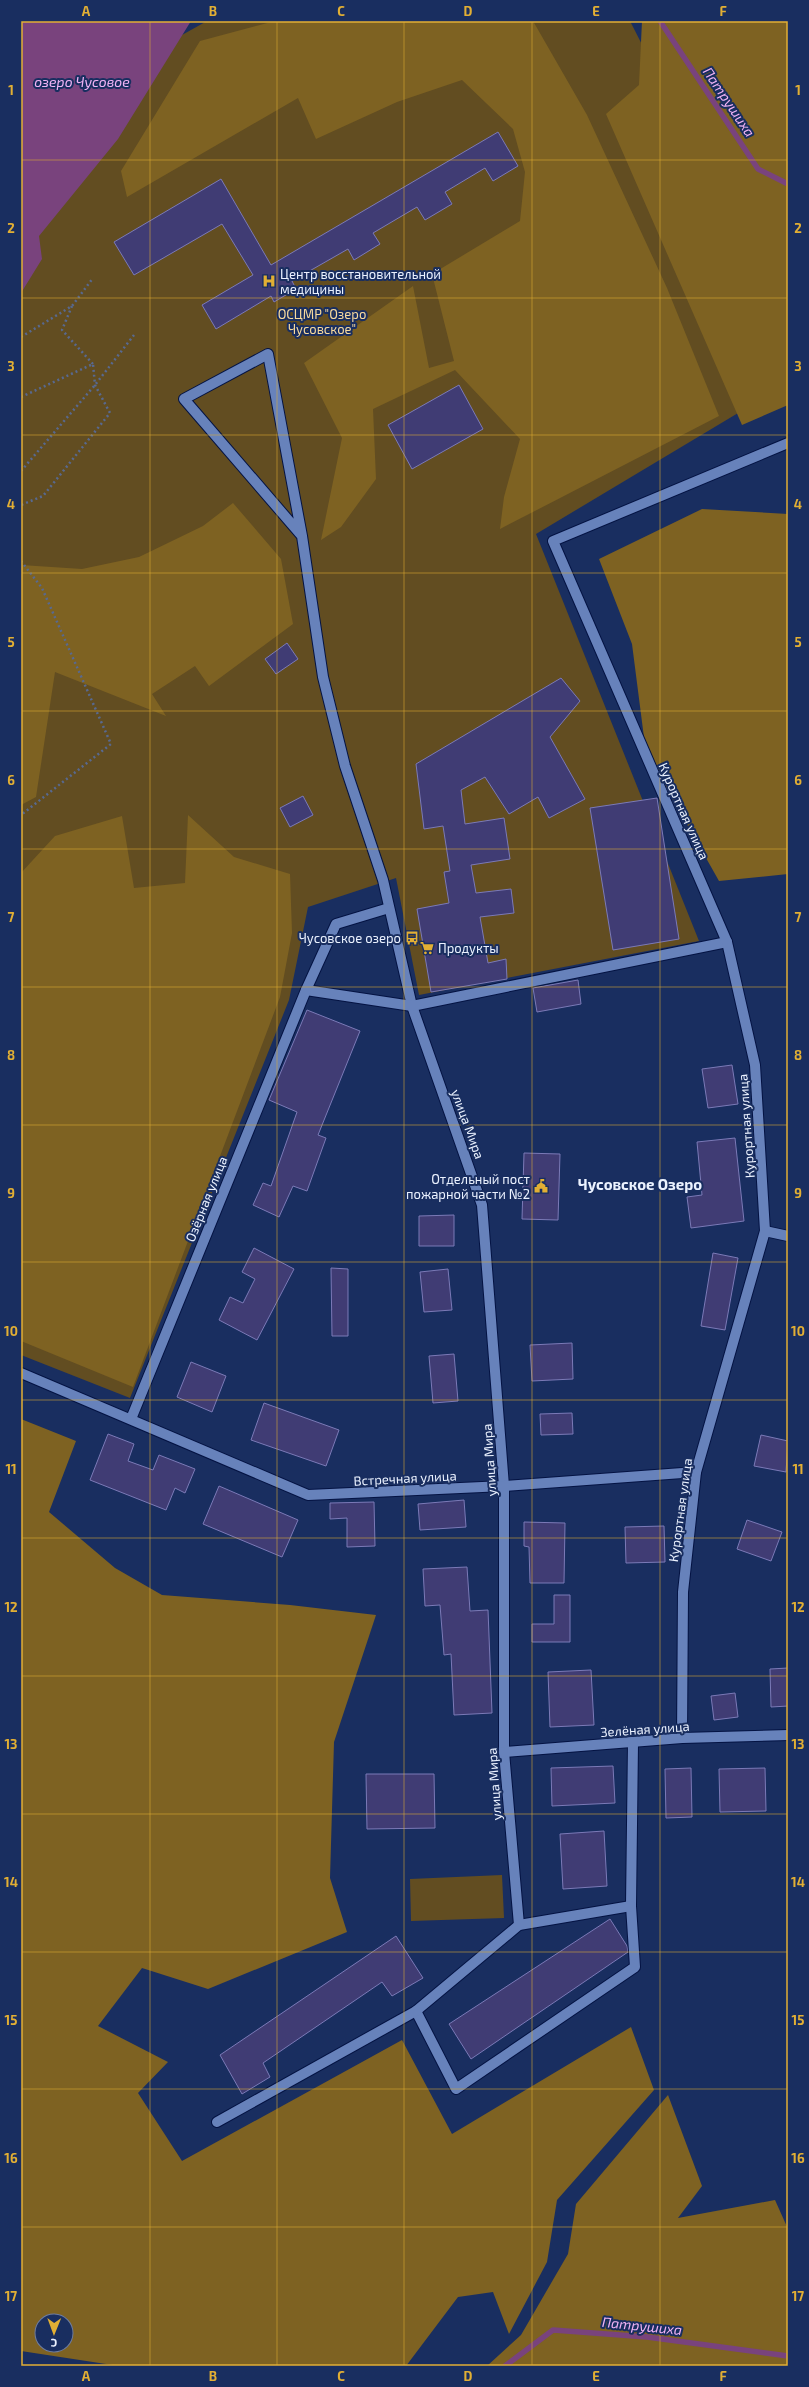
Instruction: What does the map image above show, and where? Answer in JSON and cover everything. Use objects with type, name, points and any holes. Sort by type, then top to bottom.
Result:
[{"type":"street","name":"улица Мира","points":[[302,536],[184,400],[268,354],[302,536],[323,677],[345,766],[383,880],[412,1006],[482,1205],[504,1486],[504,1752],[519,1925]]},
{"type":"street","name":"Курортная улица","points":[[682,1738],[683,1592],[696,1472],[765,1231],[755,1065],[727,942],[553,541],[788,444]]},
{"type":"street","name":"Озёрная улица","points":[[131,1418],[306,990],[336,924],[389,908]]},
{"type":"street","points":[[306,990],[412,1006],[727,942]]},
{"type":"street","points":[[765,1231],[788,1236]]},
{"type":"street","name":"Встречная улица","points":[[21,1373],[131,1418],[308,1495],[504,1486],[696,1472]]},
{"type":"street","name":"Зелёная улица","points":[[504,1752],[682,1738],[788,1735]]},
{"type":"street","points":[[416,2011],[456,2089],[635,1967],[631,1906],[633,1743]]},
{"type":"street","points":[[217,2122],[416,2011],[519,1925],[631,1906]]},
{"type":"path","points":[[21,505],[43,496],[110,413],[95,385],[93,364],[62,330],[72,306],[93,278]]},
{"type":"path","points":[[21,336],[72,306]]},
{"type":"path","points":[[21,471],[95,385],[134,335]]},
{"type":"path","points":[[21,397],[93,364]]},
{"type":"path","points":[[21,561],[42,588],[111,744],[21,814]]},
{"type":"green space","name":"ОСЦМР \"Озеро Чусовское\"","points":[[207,21],[630,21],[713,184],[788,383],[536,534],[699,941],[419,995],[396,878],[308,907],[289,1000],[130,1398],[21,1355],[21,125]]},
{"type":"green space","points":[[502,1875],[504,1918],[411,1921],[410,1879]]},
{"type":"shaded area","points":[[275,21],[533,21],[587,115],[667,288],[719,416],[500,529],[504,497],[520,439],[455,370],[373,409],[376,479],[341,527],[321,540],[342,438],[304,363],[413,286],[429,368],[454,361],[432,274],[520,221],[525,172],[513,129],[462,80],[397,102],[316,139],[298,98],[127,197],[121,171],[200,41]]},
{"type":"shaded area","points":[[642,21],[788,21],[788,405],[742,425],[606,114],[639,85]]},
{"type":"shaded area","points":[[233,503],[281,559],[293,624],[209,686],[195,666],[152,694],[166,716],[55,672],[36,797],[21,805],[21,565],[82,569],[139,557],[203,526]]},
{"type":"shaded area","points":[[702,509],[788,514],[788,874],[719,881],[675,803],[647,761],[632,644],[599,559]]},
{"type":"shaded area","points":[[188,815],[234,857],[290,874],[292,933],[280,997],[133,1387],[21,1341],[21,873],[55,836],[122,816],[134,888],[185,883]]},
{"type":"shaded area","points":[[21,1419],[76,1441],[49,1512],[115,1568],[162,1595],[290,1605],[376,1615],[334,1742],[330,1878],[347,1932],[208,1989],[142,1968],[98,2026],[168,2062],[138,2093],[182,2161],[402,2040],[452,2134],[631,2027],[654,2090],[557,2200],[547,2262],[509,2334],[493,2292],[458,2297],[406,2366],[119,2366],[34,2353],[74,2353],[74,2313],[34,2313],[34,2353],[21,2351]]},
{"type":"shaded area","points":[[668,2095],[702,2186],[678,2218],[775,2200],[788,2229],[788,2366],[487,2366],[521,2335],[568,2254],[576,2204]]},
{"type":"water","name":"озеро Чусовое","points":[[21,21],[191,21],[118,139],[39,236],[42,259],[21,293]]},
{"type":"building","points":[[498,132],[518,166],[493,181],[485,168],[445,192],[452,204],[425,220],[417,207],[373,233],[380,244],[354,260],[348,249],[292,281],[296,289],[274,302],[271,296],[216,329],[202,305],[253,275],[222,224],[134,275],[114,242],[221,179],[271,265]]},
{"type":"building","points":[[459,385],[483,429],[412,469],[388,425]]},
{"type":"building","points":[[287,643],[298,659],[276,674],[265,659]]},
{"type":"building","points":[[561,678],[580,701],[550,737],[585,799],[549,818],[538,797],[509,814],[485,777],[461,790],[465,824],[504,818],[510,859],[471,865],[476,893],[511,889],[514,913],[480,917],[488,963],[506,959],[507,979],[431,992],[417,909],[449,903],[444,872],[450,871],[443,826],[424,829],[416,764]]},
{"type":"building","points":[[303,796],[313,815],[290,827],[280,808]]},
{"type":"building","points":[[657,798],[679,939],[613,950],[590,808]]},
{"type":"building","points":[[578,980],[581,1004],[537,1012],[533,988]]},
{"type":"building","points":[[307,1010],[360,1031],[318,1135],[326,1138],[307,1191],[293,1186],[279,1217],[253,1205],[263,1183],[271,1186],[297,1112],[269,1100]]},
{"type":"building","points":[[732,1065],[738,1104],[708,1108],[702,1069]]},
{"type":"building","points":[[735,1138],[744,1221],[691,1228],[687,1197],[702,1195],[697,1142]]},
{"type":"building","name":"Отдельный пост пожарной части №2","points":[[524,1153],[560,1154],[558,1220],[522,1219]]},
{"type":"building","points":[[454,1215],[454,1246],[419,1246],[419,1216]]},
{"type":"building","points":[[254,1248],[294,1269],[257,1340],[219,1320],[230,1297],[243,1303],[255,1279],[242,1272]]},
{"type":"building","points":[[713,1253],[738,1258],[725,1330],[701,1326]]},
{"type":"building","points":[[331,1268],[348,1269],[348,1336],[332,1336]]},
{"type":"building","points":[[448,1269],[452,1310],[424,1312],[420,1272]]},
{"type":"building","points":[[572,1343],[573,1379],[532,1381],[530,1345]]},
{"type":"building","points":[[454,1354],[458,1401],[433,1403],[429,1356]]},
{"type":"building","points":[[191,1362],[226,1376],[212,1412],[177,1397]]},
{"type":"building","points":[[264,1403],[339,1430],[326,1466],[251,1440]]},
{"type":"building","points":[[572,1413],[573,1434],[541,1435],[540,1414]]},
{"type":"building","points":[[108,1434],[134,1444],[128,1461],[153,1470],[159,1455],[195,1469],[185,1493],[175,1488],[166,1510],[90,1480]]},
{"type":"building","points":[[761,1435],[788,1441],[786,1472],[754,1466]]},
{"type":"building","points":[[219,1486],[298,1520],[282,1557],[203,1524]]},
{"type":"building","points":[[464,1500],[466,1527],[420,1530],[418,1504]]},
{"type":"building","points":[[374,1502],[375,1546],[347,1547],[347,1518],[330,1519],[330,1503]]},
{"type":"building","points":[[747,1520],[782,1532],[771,1561],[737,1549]]},
{"type":"building","points":[[524,1522],[565,1523],[564,1583],[530,1583],[529,1547],[524,1546]]},
{"type":"building","points":[[664,1526],[665,1562],[626,1563],[625,1527]]},
{"type":"building","points":[[467,1567],[470,1611],[488,1610],[492,1713],[454,1715],[451,1654],[444,1655],[440,1605],[425,1606],[423,1569]]},
{"type":"building","points":[[554,1595],[570,1595],[570,1642],[532,1642],[532,1624],[554,1624]]},
{"type":"building","points":[[788,1668],[788,1706],[771,1707],[770,1669]]},
{"type":"building","points":[[591,1670],[594,1725],[550,1727],[548,1672]]},
{"type":"building","points":[[735,1693],[738,1717],[714,1720],[711,1696]]},
{"type":"building","points":[[613,1766],[615,1803],[552,1806],[551,1768]]},
{"type":"building","points":[[691,1768],[692,1817],[666,1818],[665,1769]]},
{"type":"building","points":[[765,1768],[766,1811],[720,1812],[719,1769]]},
{"type":"building","points":[[366,1774],[434,1774],[435,1828],[367,1829]]},
{"type":"building","points":[[604,1831],[607,1886],[563,1889],[560,1834]]},
{"type":"building","points":[[610,1919],[627,1946],[628,1952],[471,2059],[449,2024]]},
{"type":"building","points":[[396,1936],[423,1978],[392,1996],[382,1982],[263,2063],[270,2077],[242,2094],[220,2055]]},
{"type":"waterway","name":"Патрушиха","points":[[660,21],[758,169],[788,184]]},
{"type":"waterway","name":"Патрушиха","points":[[505,2366],[553,2330],[647,2337],[788,2356]]},
{"type":"place","name":"Центр восстановительной медицины","points":[[269,281]]},
{"type":"place","name":"Чусовское озеро","points":[[412,938]]},
{"type":"place","name":"Продукты","points":[[427,948]]},
{"type":"place","name":"Отдельный пост пожарной части №2","points":[[541,1186]]},
{"type":"district","name":"Чусовское Озеро","points":[[640,1185]]}]
